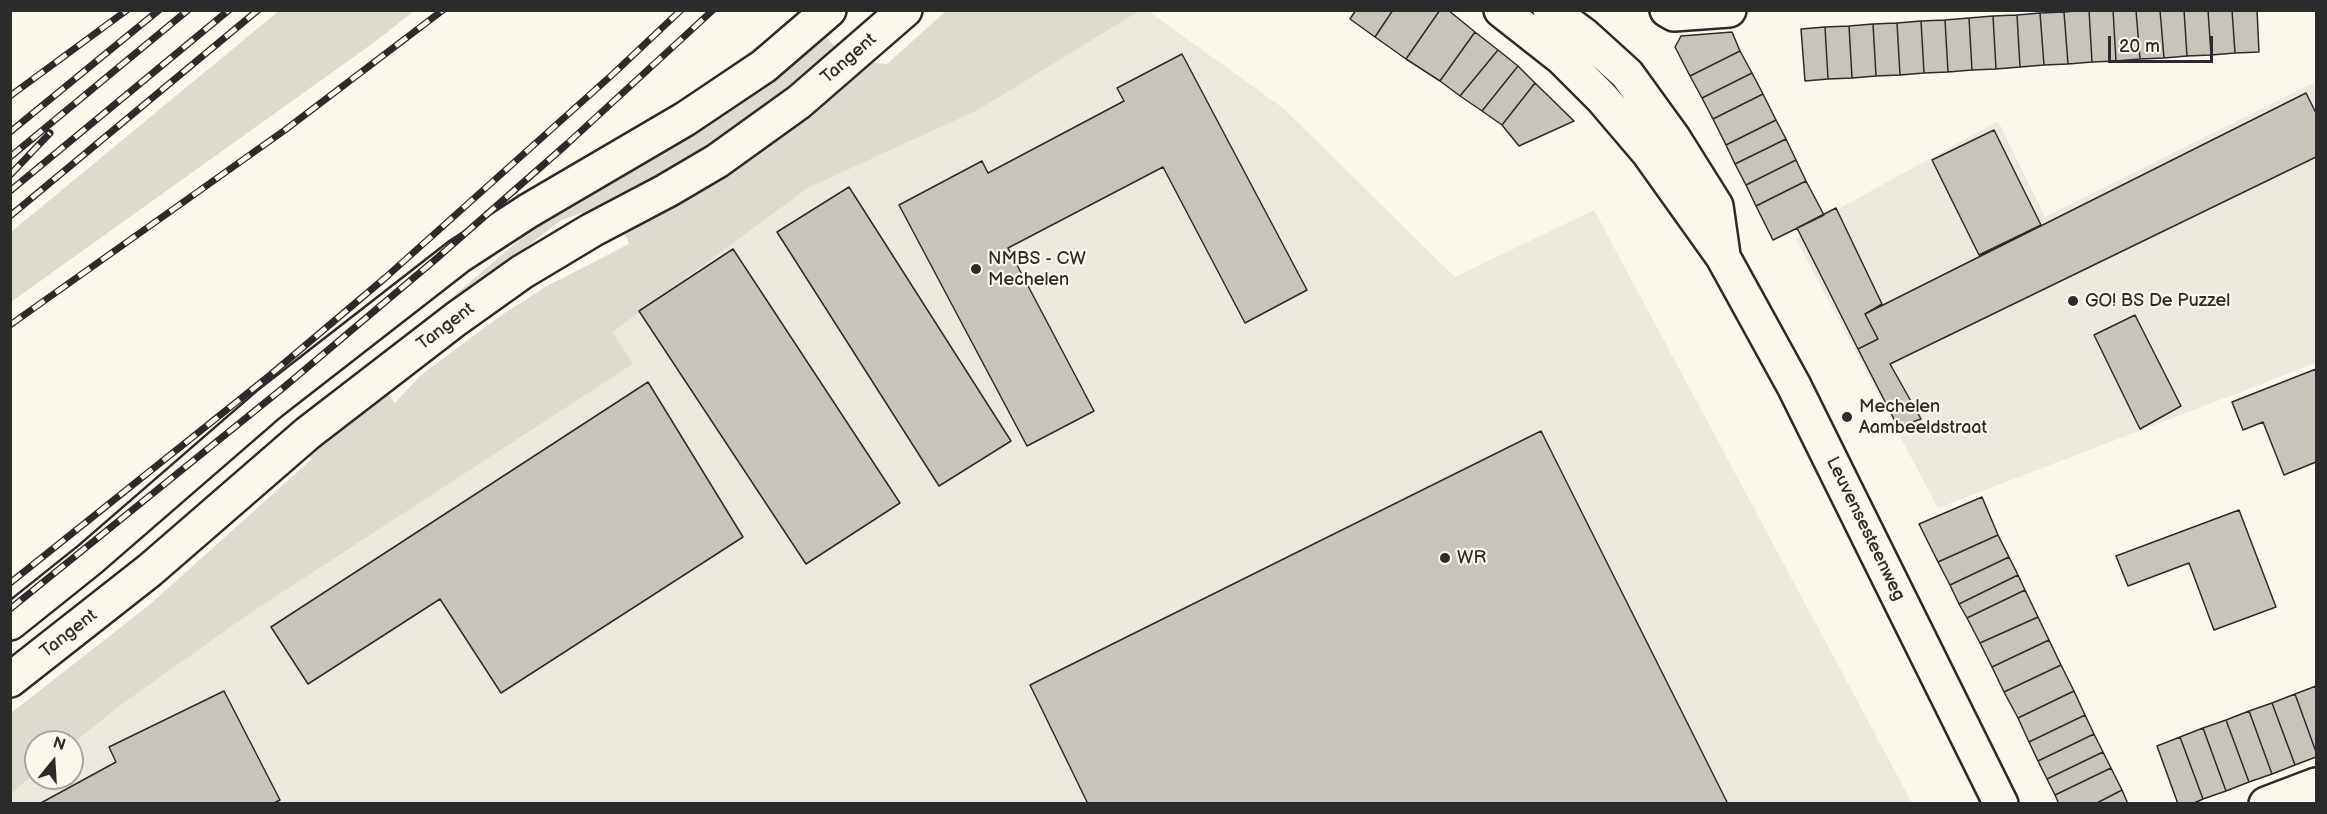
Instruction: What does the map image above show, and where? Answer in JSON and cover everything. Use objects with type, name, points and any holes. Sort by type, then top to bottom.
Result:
[{"type":"main road","points":[[10,623],[90,559],[270,403],[459,256],[528,211],[685,119],[764,66],[829,10]]},
{"type":"main road","name":"Tangent","points":[[10,680],[150,570],[308,433],[456,319],[522,273],[592,230],[717,161],[799,102],[905,10]]},
{"type":"main road","name":"Leuvensesteenweg","points":[[1501,10],[1562,58],[1602,98],[1648,152],[1723,257],[1794,386],[2001,804]]},
{"type":"main road","name":"Leuvensesteenweg","points":[[1550,10],[1584,35],[1627,74],[1674,139],[1716,206],[1723,257]]},
{"type":"main road","points":[[1670,12],[1729,10]]},
{"type":"main road","points":[[2266,804],[2316,785]]},
{"type":"shaded area","points":[[280,10],[414,11],[376,41],[11,302],[11,232]]},
{"type":"shaded area","points":[[1139,10],[1148,11],[1283,108],[1455,277],[1594,210],[1912,803],[11,804],[11,794],[24,783],[24,790],[84,790],[84,734],[121,705],[249,614],[633,364],[613,332],[808,188],[978,110]]},
{"type":"shaded area","points":[[806,11],[841,52],[864,62],[887,64],[946,11],[1139,11],[978,110],[808,188],[613,332],[633,364],[249,614],[121,705],[84,734],[84,730],[24,730],[24,783],[11,794],[11,713],[148,606],[312,459],[302,452],[386,385],[395,403],[421,375],[503,314],[547,286],[629,244],[623,229],[591,212],[581,213],[560,221],[439,315],[436,311],[566,200],[630,138]]},
{"type":"shaded area","name":"GO! BS De Puzzel","points":[[2313,83],[2316,91],[2316,363],[1938,508],[1796,239],[1842,207],[1998,121],[2045,217]]},
{"type":"building","points":[[1356,10],[1393,10],[1375,37],[1350,19]]},
{"type":"building","points":[[1393,10],[1440,10],[1406,59],[1375,37]]},
{"type":"building","points":[[1440,10],[1448,10],[1475,32],[1440,81],[1406,59]]},
{"type":"building","points":[[2089,10],[2092,62],[2068,64],[2064,12]]},
{"type":"building","points":[[2089,10],[2113,10],[2116,61],[2092,62]]},
{"type":"building","points":[[2113,10],[2136,10],[2140,59],[2116,61]]},
{"type":"building","points":[[2136,10],[2160,10],[2164,58],[2140,59]]},
{"type":"building","points":[[2160,10],[2184,10],[2187,56],[2164,58]]},
{"type":"building","points":[[2184,10],[2208,10],[2211,55],[2187,56]]},
{"type":"building","points":[[2208,10],[2232,10],[2235,53],[2211,55]]},
{"type":"building","points":[[2232,10],[2257,10],[2259,52],[2235,53]]},
{"type":"building","points":[[2064,12],[2068,64],[2044,65],[2040,13]]},
{"type":"building","points":[[2040,13],[2044,65],[2020,67],[2017,15]]},
{"type":"building","points":[[2017,15],[2020,67],[1996,69],[1993,16]]},
{"type":"building","points":[[1993,16],[1996,69],[1972,70],[1969,18]]},
{"type":"building","points":[[1969,18],[1972,70],[1948,72],[1945,20]]},
{"type":"building","points":[[1945,20],[1948,72],[1924,73],[1921,21]]},
{"type":"building","points":[[1921,21],[1924,73],[1900,75],[1897,23]]},
{"type":"building","points":[[1897,23],[1900,75],[1876,76],[1873,24]]},
{"type":"building","points":[[1873,24],[1876,76],[1852,78],[1849,26]]},
{"type":"building","points":[[1849,26],[1852,78],[1828,79],[1825,27]]},
{"type":"building","points":[[1825,27],[1828,79],[1805,81],[1801,29]]},
{"type":"building","points":[[1475,32],[1498,50],[1460,96],[1440,81]]},
{"type":"building","points":[[1732,32],[1740,51],[1690,76],[1675,47],[1681,36]]},
{"type":"building","points":[[1498,50],[1518,66],[1482,111],[1460,96]]},
{"type":"building","points":[[1740,51],[1752,73],[1702,98],[1690,76]]},
{"type":"building","name":"NMBS - CW Mechelen","points":[[1182,54],[1307,290],[1245,323],[1163,167],[1008,248],[1094,411],[1027,446],[899,205],[982,161],[988,173],[1124,101],[1117,88]]},
{"type":"building","points":[[1518,66],[1535,83],[1502,125],[1482,111]]},
{"type":"building","points":[[1752,73],[1763,94],[1713,119],[1702,98]]},
{"type":"building","points":[[1535,83],[1574,121],[1519,146],[1502,125]]},
{"type":"building","points":[[2306,93],[2316,113],[2316,157],[1890,364],[1921,419],[1898,427],[1858,349],[1878,339],[1865,314]]},
{"type":"building","points":[[1763,94],[1776,120],[1726,145],[1713,119]]},
{"type":"building","points":[[1776,120],[1786,139],[1735,164],[1726,145]]},
{"type":"building","points":[[1994,130],[2041,225],[1979,255],[1932,160]]},
{"type":"building","points":[[1786,139],[1796,160],[1746,185],[1735,164]]},
{"type":"building","points":[[1796,160],[1806,181],[1756,206],[1746,185]]},
{"type":"building","points":[[1806,181],[1824,215],[1773,240],[1756,206]]},
{"type":"building","points":[[849,187],[1011,441],[939,486],[777,232]]},
{"type":"building","points":[[1836,208],[1882,304],[1865,314],[1878,339],[1858,349],[1797,228]]},
{"type":"building","points":[[733,249],[900,503],[806,564],[639,311]]},
{"type":"building","points":[[2135,315],[2181,406],[2140,429],[2094,335]]},
{"type":"building","points":[[2316,369],[2316,462],[2284,475],[2263,422],[2243,430],[2232,402]]},
{"type":"building","points":[[648,382],[743,537],[501,693],[440,599],[308,684],[271,627]]},
{"type":"building","name":"WR","points":[[1541,431],[1728,804],[1088,804],[1030,685]]},
{"type":"building","points":[[1982,497],[1998,535],[1938,562],[1919,524]]},
{"type":"building","points":[[2239,510],[2276,607],[2214,630],[2189,563],[2128,586],[2116,556]]},
{"type":"building","points":[[1998,535],[2009,557],[1950,585],[1938,562]]},
{"type":"building","points":[[2009,557],[2018,575],[1959,604],[1950,585]]},
{"type":"building","points":[[2018,575],[2025,590],[1967,618],[1959,604]]},
{"type":"building","points":[[2025,590],[2038,617],[1980,643],[1967,618]]},
{"type":"building","points":[[2038,617],[2049,640],[1992,667],[1980,643]]},
{"type":"building","points":[[2049,640],[2061,665],[2004,692],[1992,667]]},
{"type":"building","points":[[2061,665],[2074,691],[2018,718],[2004,692]]},
{"type":"building","points":[[2316,686],[2316,752],[2295,694]]},
{"type":"building","points":[[224,691],[280,800],[272,804],[39,804],[65,790],[84,790],[84,779],[116,762],[109,747]]},
{"type":"building","points":[[2074,691],[2085,715],[2029,742],[2018,718]]},
{"type":"building","points":[[2295,694],[2316,757],[2295,765],[2272,703]]},
{"type":"building","points":[[2272,703],[2295,765],[2272,774],[2249,711]]},
{"type":"building","points":[[2249,711],[2272,774],[2249,782],[2226,720]]},
{"type":"building","points":[[2085,715],[2094,734],[2038,761],[2029,742]]},
{"type":"building","points":[[2226,720],[2249,782],[2226,791],[2203,728]]},
{"type":"building","points":[[2203,728],[2226,791],[2203,799],[2180,737]]},
{"type":"building","points":[[2094,734],[2103,752],[2047,779],[2038,761]]},
{"type":"building","points":[[2180,737],[2203,799],[2192,804],[2178,804],[2157,746]]},
{"type":"building","points":[[2103,752],[2111,768],[2055,795],[2047,779]]},
{"type":"building","points":[[2111,768],[2122,790],[2095,804],[2059,804],[2055,795]]},
{"type":"building","points":[[2122,790],[2128,804],[2095,804]]},
{"type":"railway","points":[[10,96],[127,10]]},
{"type":"railway","points":[[10,132],[159,10]]},
{"type":"railway","points":[[10,157],[188,10]]},
{"type":"railway","points":[[10,191],[229,10]]},
{"type":"railway","points":[[10,216],[258,10]]},
{"type":"railway","points":[[10,325],[285,130],[443,10]]},
{"type":"railway","points":[[10,583],[269,376],[385,278],[613,74],[681,10]]},
{"type":"railway","points":[[10,609],[283,388],[436,259],[567,144],[713,10]]},
{"type":"railway","points":[[10,175],[50,133]]},
{"type":"place","name":"NMBS - CW Mechelen","points":[[976,269]]},
{"type":"place","name":"GO! BS De Puzzel","points":[[2073,301]]},
{"type":"place","name":"Mechelen Aambeeldstraat","points":[[1847,417]]},
{"type":"place","name":"WR","points":[[1445,558]]}]
